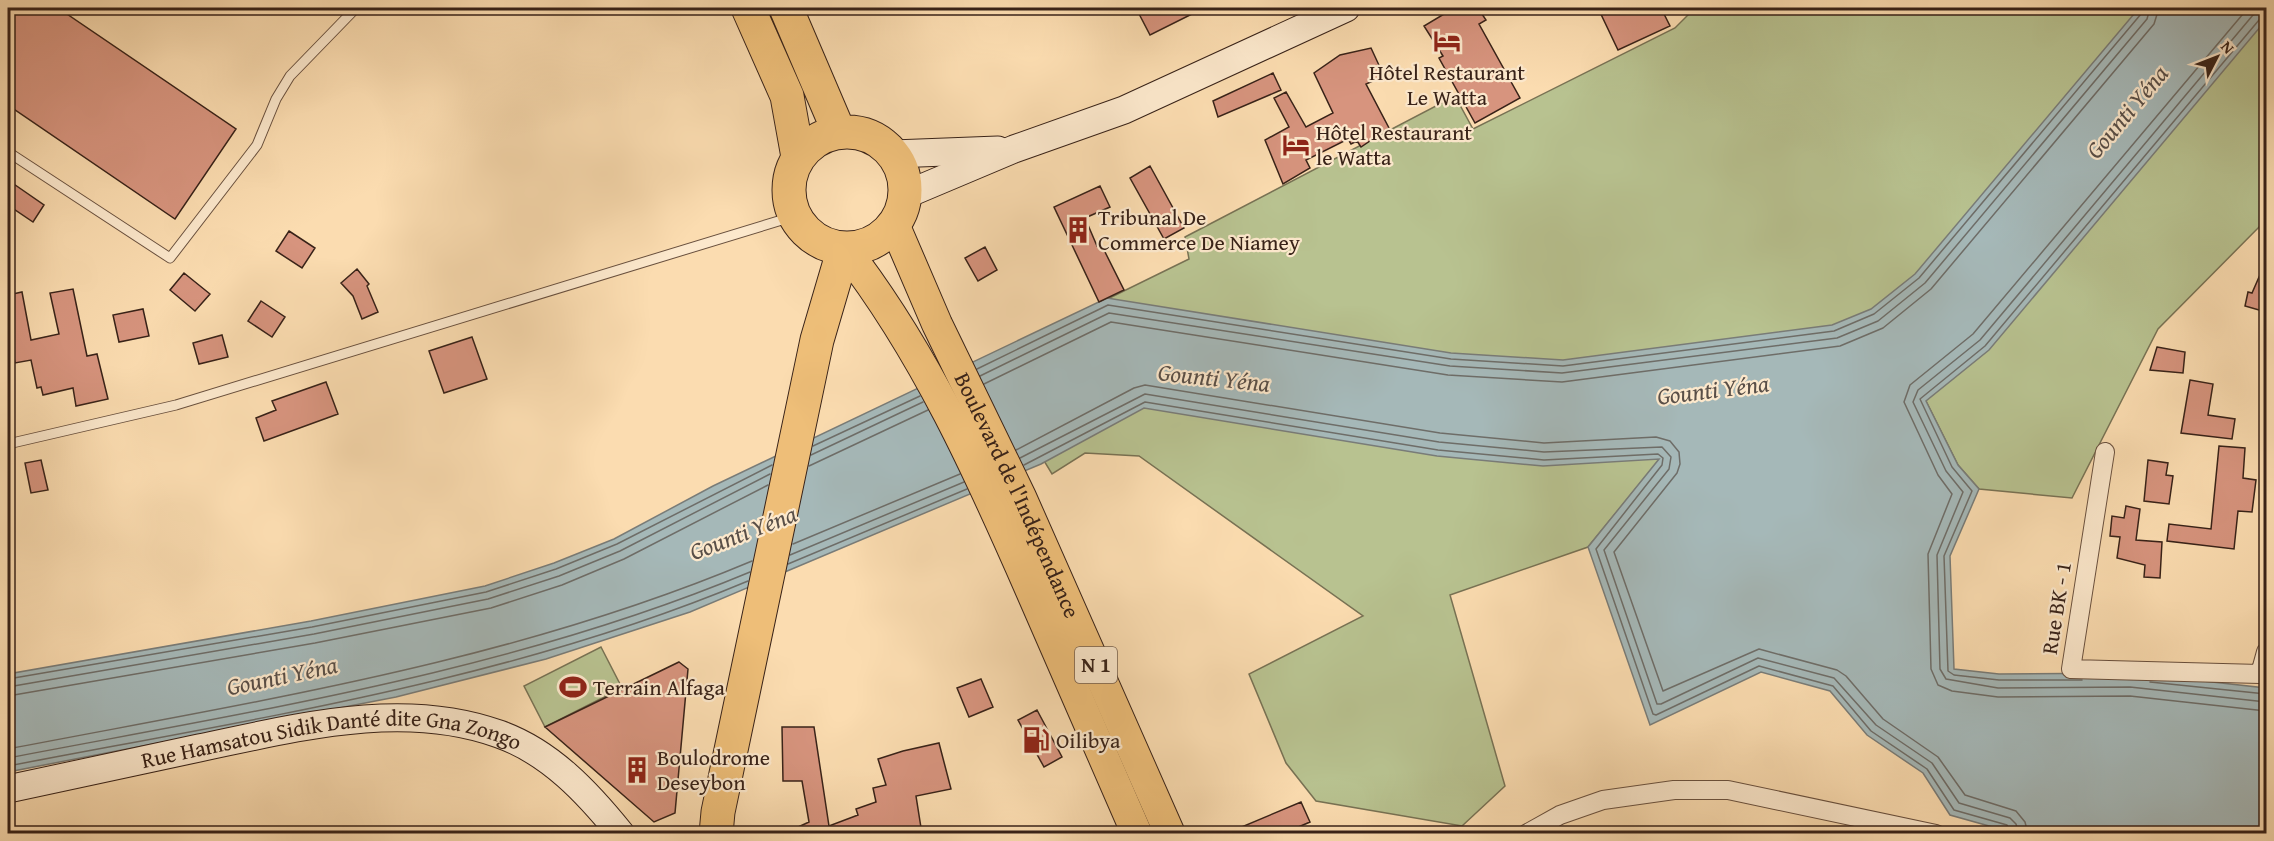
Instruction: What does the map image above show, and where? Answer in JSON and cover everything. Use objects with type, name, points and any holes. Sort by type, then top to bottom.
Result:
[{"type":"highway","points":[[748,8],[787,96],[798,157],[789,186],[789,201],[818,234],[872,242],[900,210],[903,173],[893,154],[869,135],[839,132],[816,140],[798,157]]},
{"type":"highway","points":[[786,8],[839,132]]},
{"type":"highway","points":[[714,826],[817,340],[818,234]]},
{"type":"main road","name":"Boulevard de l'Indépendance","points":[[900,210],[937,324],[959,367],[1008,502],[1137,834]]},
{"type":"main road","name":"Boulevard de l'Indépendance","points":[[818,234],[867,277],[1008,502],[1170,834]]},
{"type":"street","points":[[900,210],[1014,149],[1082,127],[1124,110],[1346,8]]},
{"type":"street","points":[[893,154],[1014,149]]},
{"type":"street","name":"Rue BK - 1","points":[[2105,452],[2071,669],[2260,674],[2266,652]]},
{"type":"street","name":"Rue Hamsatou Sidik Danté dite Gna Zongo","points":[[8,789],[273,733],[358,719],[415,718],[463,724],[500,734],[538,753],[572,778],[621,834]]},
{"type":"street","points":[[1526,834],[1560,815],[1603,800],[1674,790],[1728,790],[1936,834]]},
{"type":"lane","points":[[8,152],[170,258],[257,145],[276,99],[291,76],[356,8]]},
{"type":"lane","points":[[8,444],[176,405],[818,234]]},
{"type":"green space","points":[[1695,8],[2266,8],[2266,220],[2158,329],[2072,498],[1979,489],[1958,465],[1926,401],[1660,459],[1588,547],[1450,595],[1505,786],[1462,826],[1316,801],[1286,763],[1249,674],[1363,616],[1139,456],[1085,453],[1052,474],[983,360],[1189,259],[1185,237],[1455,96],[1473,129],[1675,28]]},
{"type":"green space","name":"Terrain Alfaga","points":[[601,647],[622,688],[545,727],[524,686]]},
{"type":"water","name":"Gounti Yéna","points":[[2139,8],[2266,8],[2266,20],[1989,350],[1926,401],[1958,465],[1979,489],[1950,556],[1954,669],[1999,674],[2131,673],[2266,688],[2266,833],[2014,833],[1950,815],[1923,773],[1867,735],[1830,691],[1761,672],[1650,725],[1588,547],[1659,459],[1543,466],[1437,456],[1144,408],[1041,464],[690,612],[546,659],[396,697],[8,772],[8,674],[311,621],[485,586],[554,563],[614,539],[713,486],[1107,298],[1451,353],[1563,360],[1832,325],[1871,309],[1915,274]]},
{"type":"building","points":[[8,8],[58,8],[236,129],[175,219],[8,105]]},
{"type":"building","points":[[1136,8],[1204,8],[1150,35]]},
{"type":"building","points":[[1454,8],[1478,8],[1486,20],[1479,24],[1520,98],[1475,123],[1439,58],[1443,56],[1424,26]]},
{"type":"building","points":[[1598,8],[1661,8],[1670,26],[1618,50]]},
{"type":"building","points":[[1371,48],[1384,76],[1366,84],[1389,128],[1361,147],[1357,141],[1351,144],[1348,139],[1306,160],[1310,168],[1283,184],[1265,140],[1289,127],[1274,98],[1286,92],[1306,127],[1333,113],[1314,73],[1340,55]]},
{"type":"building","points":[[1273,73],[1281,90],[1218,117],[1213,101]]},
{"type":"building","points":[[1150,166],[1184,228],[1164,239],[1130,178]]},
{"type":"building","points":[[8,180],[44,205],[33,222],[8,205]]},
{"type":"building","points":[[1100,186],[1110,207],[1085,218],[1097,246],[1101,244],[1124,290],[1099,302],[1054,207]]},
{"type":"building","points":[[289,231],[315,248],[302,268],[276,251]]},
{"type":"building","points":[[985,247],[997,270],[978,281],[965,258]]},
{"type":"building","points":[[2266,261],[2266,312],[2245,306],[2248,292],[2252,293]]},
{"type":"building","points":[[357,269],[369,284],[367,286],[378,312],[362,319],[353,296],[341,283]]},
{"type":"building","points":[[184,273],[210,294],[195,311],[170,290]]},
{"type":"building","points":[[73,289],[87,356],[97,354],[108,399],[76,406],[73,388],[43,395],[41,387],[37,388],[31,360],[15,363],[8,327],[8,295],[22,292],[31,340],[59,334],[50,293]]},
{"type":"building","points":[[261,301],[285,317],[272,337],[248,321]]},
{"type":"building","points":[[143,309],[149,336],[119,342],[113,315]]},
{"type":"building","points":[[222,335],[228,357],[199,364],[193,343]]},
{"type":"building","points":[[472,337],[487,379],[444,393],[429,351]]},
{"type":"building","points":[[2157,347],[2185,352],[2183,373],[2150,370]]},
{"type":"building","points":[[2190,380],[2213,384],[2208,415],[2235,419],[2232,439],[2181,433]]},
{"type":"building","points":[[326,382],[338,414],[264,441],[256,418],[276,410],[272,401]]},
{"type":"building","points":[[2219,446],[2245,448],[2243,478],[2256,480],[2252,512],[2238,511],[2234,549],[2167,541],[2169,524],[2211,529]]},
{"type":"building","points":[[41,460],[48,490],[31,493],[25,463]]},
{"type":"building","points":[[2148,460],[2168,463],[2166,475],[2173,476],[2169,504],[2144,501]]},
{"type":"building","points":[[2126,506],[2140,509],[2136,540],[2162,542],[2160,578],[2144,577],[2145,565],[2117,558],[2120,537],[2110,536],[2112,516],[2124,518]]},
{"type":"building","name":"Boulodrome Deseybon","points":[[679,662],[688,669],[675,813],[654,822],[545,727]]},
{"type":"building","points":[[981,679],[993,707],[969,717],[957,688]]},
{"type":"building","points":[[1037,710],[1062,757],[1044,767],[1018,720]]},
{"type":"building","points":[[782,727],[814,727],[829,826],[858,815],[856,809],[876,802],[873,788],[886,785],[878,759],[903,751],[939,743],[951,789],[916,796],[922,834],[783,834],[809,822],[802,781],[783,781]]},
{"type":"building","points":[[1301,802],[1310,822],[1282,834],[1225,834]]},
{"type":"place","name":"Hôtel Restaurant Le Watta","points":[[1447,41]]},
{"type":"place","name":"Hôtel Restaurant le Watta","points":[[1296,145]]},
{"type":"place","name":"Tribunal De Commerce De Niamey","points":[[1078,230]]},
{"type":"place","name":"Terrain Alfaga","points":[[573,687]]},
{"type":"place","name":"Oilibya","points":[[1036,740]]},
{"type":"place","name":"Boulodrome Deseybon","points":[[637,770]]}]
